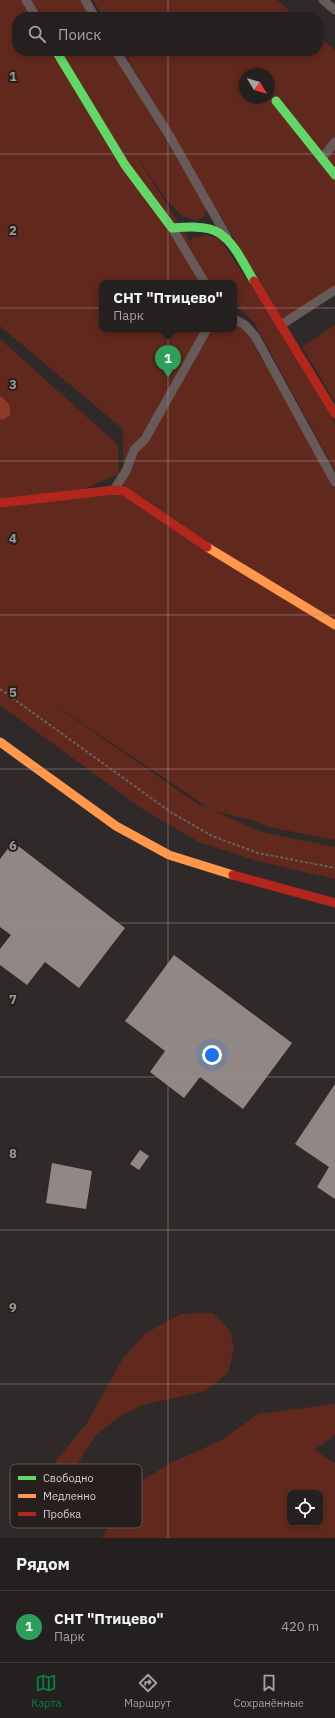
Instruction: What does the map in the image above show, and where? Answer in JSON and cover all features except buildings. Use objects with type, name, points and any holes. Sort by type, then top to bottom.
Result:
[{"type":"street","points":[[26,0],[33,12]]},
{"type":"street","points":[[85,0],[92,12]]},
{"type":"street","points":[[323,0],[335,10]]},
{"type":"street","points":[[59,56],[128,171],[154,208],[172,228],[203,280]]},
{"type":"street","points":[[119,56],[169,135],[232,246],[335,414]]},
{"type":"street","points":[[276,101],[335,175]]},
{"type":"street","points":[[322,158],[335,142]]},
{"type":"street","points":[[172,228],[196,228],[218,232],[232,246]]},
{"type":"street","points":[[281,325],[335,290]]},
{"type":"street","points":[[237,321],[245,325],[256,336],[335,482]]},
{"type":"street","points":[[114,490],[126,471],[134,450],[145,439],[205,332]]},
{"type":"street","points":[[0,503],[114,490],[124,491],[202,544],[335,625]]},
{"type":"street","points":[[0,742],[116,826],[169,855],[225,873],[335,903]]},
{"type":"path","points":[[0,689],[172,812],[212,836],[258,853],[335,868]]},
{"type":"shaded area","points":[[0,0],[82,0],[89,12],[12,12],[12,56],[116,56],[207,208],[204,217],[196,221],[181,215],[165,198],[132,149],[191,243],[192,238],[206,235],[220,239],[285,337],[335,424],[335,471],[254,322],[237,307],[237,280],[99,280],[99,332],[237,332],[237,318],[247,335],[249,334],[260,356],[335,477],[335,840],[269,827],[252,820],[214,811],[261,832],[335,847],[335,879],[258,861],[199,842],[144,810],[0,705],[0,419],[3,420],[8,401],[0,396],[0,339],[118,445],[119,474],[65,497],[124,491],[123,429],[0,326]],"holes":[[[56,706],[57,706],[209,808],[198,804]]]},
{"type":"shaded area","points":[[93,0],[277,0],[290,12],[100,12]]},
{"type":"shaded area","points":[[323,40],[335,50],[335,287],[283,321],[126,56],[323,56]]},
{"type":"shaded area","points":[[335,325],[335,402],[302,347]]},
{"type":"shaded area","points":[[0,396],[7,402],[10,409],[10,415],[3,420],[0,419]]},
{"type":"shaded area","points":[[213,1313],[230,1331],[234,1348],[228,1373],[205,1391],[142,1405],[119,1417],[96,1435],[77,1464],[55,1464],[87,1423],[123,1358],[146,1333],[181,1314]]},
{"type":"shaded area","points":[[335,1404],[335,1435],[314,1450],[335,1463],[335,1538],[102,1538],[108,1528],[142,1528],[142,1480],[171,1463],[222,1440],[258,1414]]},
{"type":"traffic: fast","points":[[59,56],[125,165],[172,228],[202,228],[214,230],[219,233],[230,242],[254,281]]},
{"type":"traffic: fast","points":[[276,101],[335,175]]},
{"type":"traffic: slow","points":[[207,547],[335,625]]},
{"type":"traffic: slow","points":[[0,742],[116,826],[169,855],[233,875]]},
{"type":"traffic: jam","points":[[254,281],[335,414]]},
{"type":"traffic: jam","points":[[0,503],[114,490],[124,491],[207,547]]},
{"type":"traffic: jam","points":[[233,875],[335,903]]},
{"type":"place","name":"СНТ \"Птицево\"","points":[[168,378]]}]
